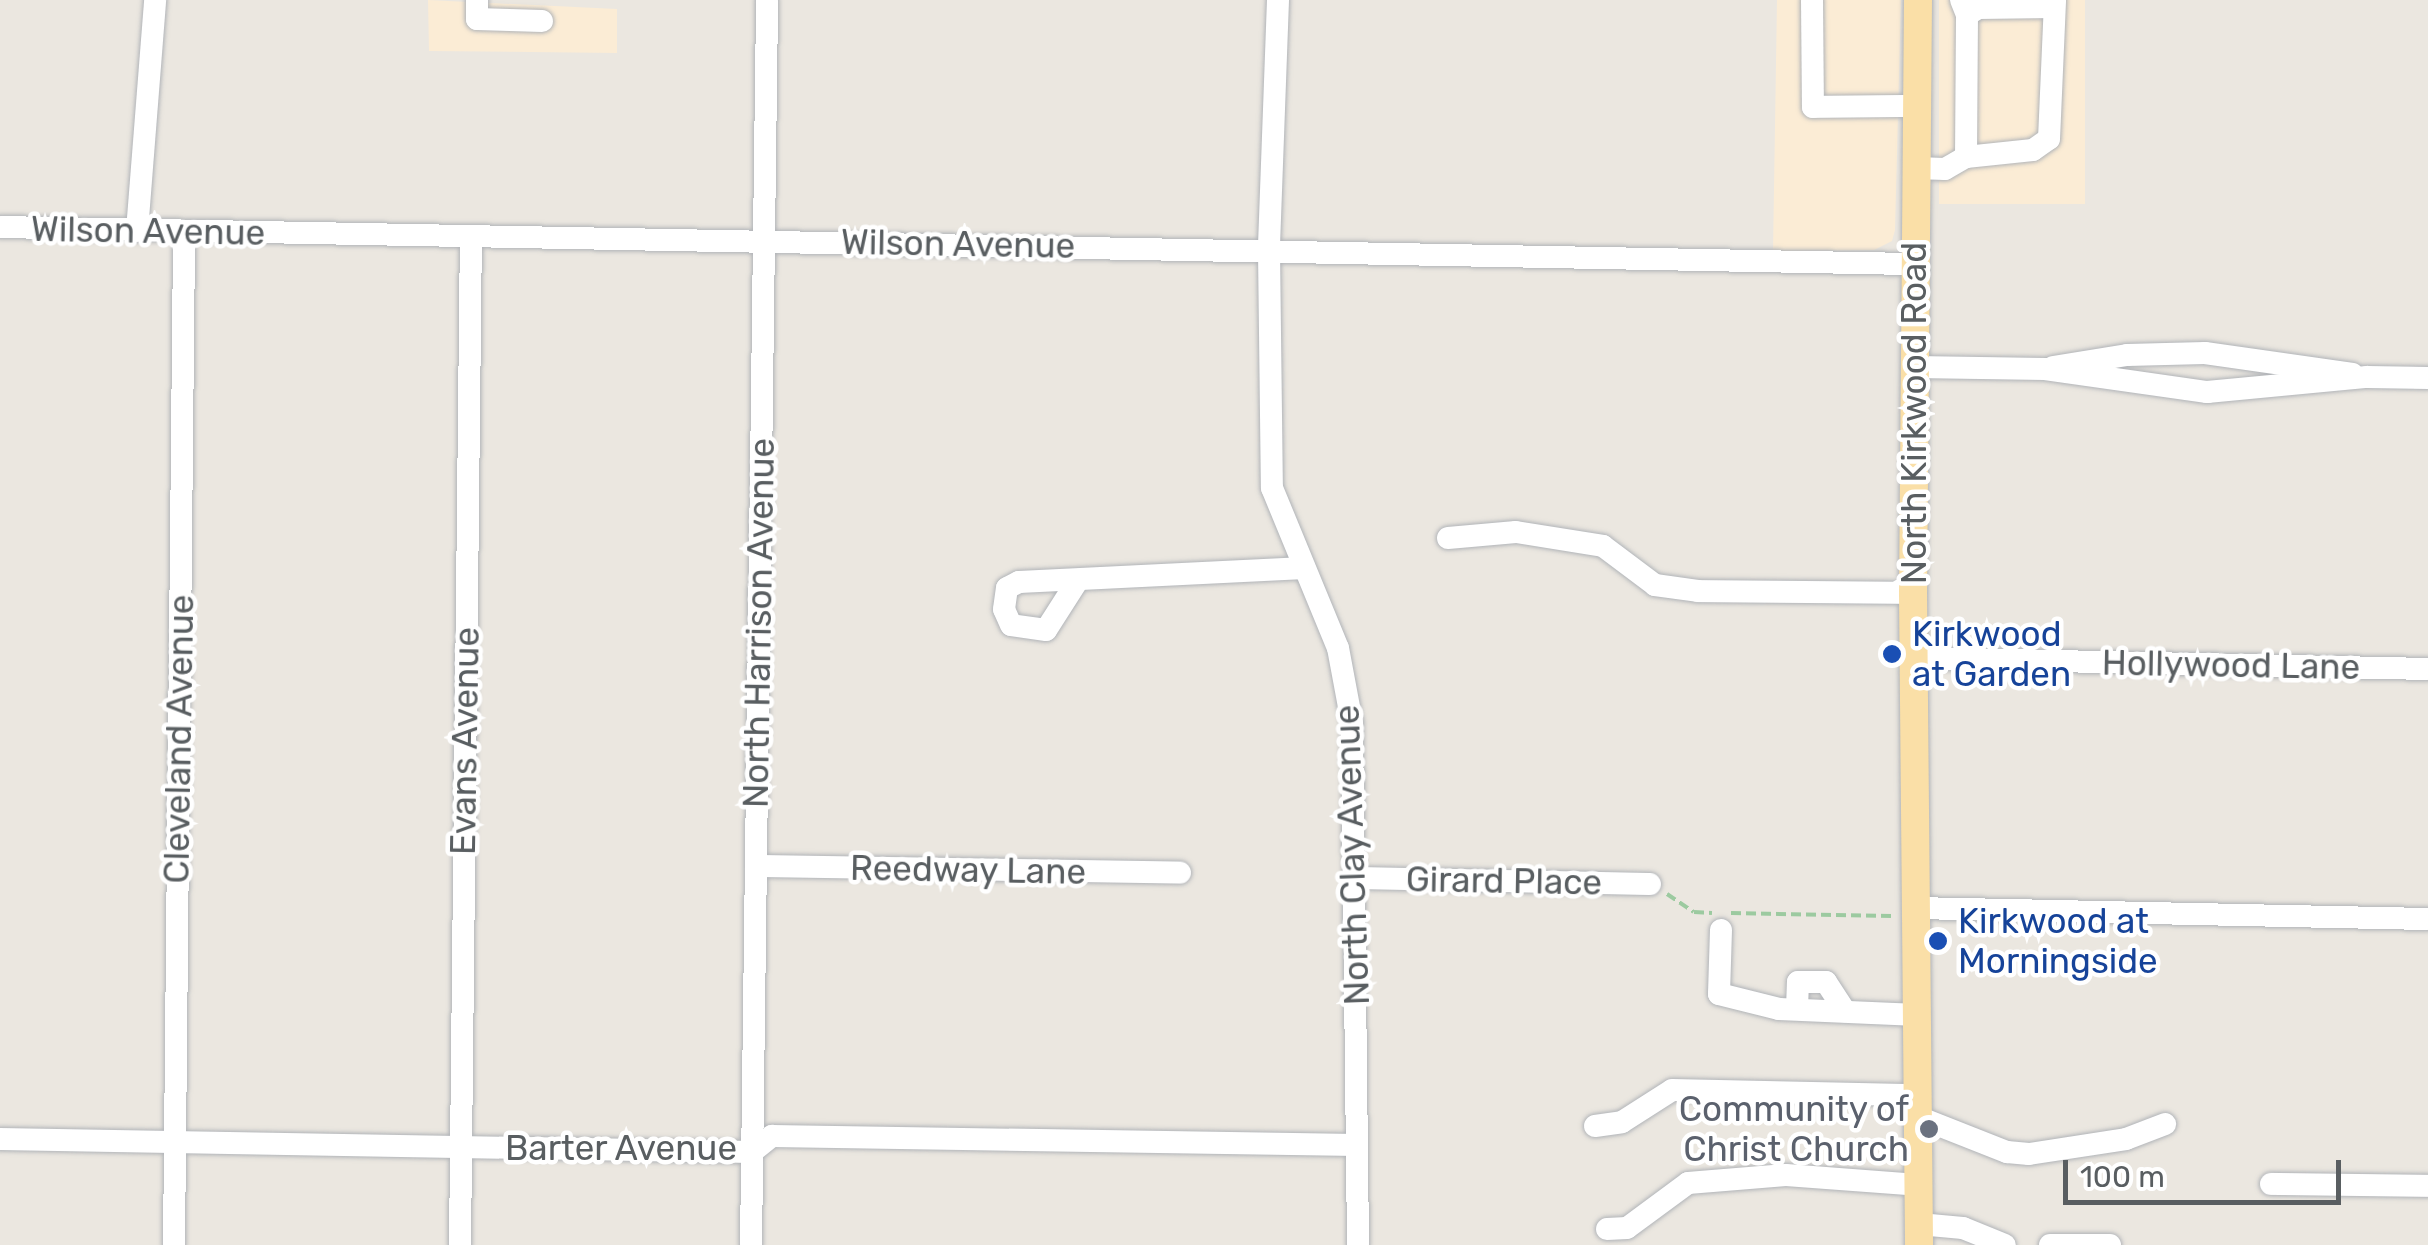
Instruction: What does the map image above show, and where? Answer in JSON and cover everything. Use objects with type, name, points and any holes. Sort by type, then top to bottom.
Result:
[{"type":"main road","name":"North Kirkwood Road","points":[[1918,0],[1913,593],[1919,1234]]},
{"type":"street","points":[[138,231],[149,9],[154,0]]},
{"type":"street","points":[[477,0],[477,19],[542,20]]},
{"type":"street","name":"North Harrison Avenue","points":[[752,1245],[767,0]]},
{"type":"street","name":"North Clay Avenue","points":[[1278,0],[1270,251],[1272,488],[1347,686],[1357,878],[1358,1245]]},
{"type":"street","points":[[1812,0],[1813,107],[1917,106]]},
{"type":"street","points":[[1916,168],[1944,169],[1966,157],[2033,150],[2049,139],[2055,4],[1964,8],[1966,157]]},
{"type":"street","name":"Wilson Avenue","points":[[0,227],[1916,264]]},
{"type":"street","name":"Cleveland Avenue","points":[[174,1245],[184,232]]},
{"type":"street","name":"Evans Avenue","points":[[460,1245],[471,236]]},
{"type":"street","points":[[2045,369],[2128,355],[2204,354],[2278,359],[2367,377]]},
{"type":"street","points":[[1915,367],[2045,369],[2148,388],[2207,392],[2367,377],[2428,378]]},
{"type":"street","points":[[1448,538],[1516,532],[1603,546],[1655,585],[1698,592],[1913,593]]},
{"type":"street","points":[[1078,580],[1305,568]]},
{"type":"street","name":"Hollywood Lane","points":[[1914,658],[2428,669]]},
{"type":"street","name":"Reedway Lane","points":[[756,866],[1180,873]]},
{"type":"street","name":"Girard Place","points":[[1357,878],[1650,884]]},
{"type":"street","points":[[1916,912],[2428,919]]},
{"type":"street","points":[[1721,930],[1719,994],[1797,1009],[1918,1014]]},
{"type":"street","points":[[1594,1126],[1622,1122],[1672,1090],[1917,1106],[2007,1152],[2029,1154],[2126,1140],[2165,1124]]},
{"type":"street","name":"Barter Avenue","points":[[0,1138],[752,1152],[772,1136],[1357,1145]]},
{"type":"street","points":[[1607,1229],[1628,1228],[1688,1183],[1786,1175],[1918,1185]]},
{"type":"street","points":[[2272,1184],[2428,1186]]},
{"type":"street","points":[[1919,1234],[1963,1228],[2005,1245]]},
{"type":"street","points":[[2050,1245],[2110,1245]]},
{"type":"path","points":[[1650,884],[1694,912],[1916,912]]},
{"type":"shaded area","points":[[428,0],[617,9],[617,53],[429,51]]},
{"type":"shaded area","points":[[1777,0],[1901,0],[1895,230],[1892,241],[1874,250],[1773,251]]},
{"type":"shaded area","points":[[1939,0],[2085,0],[2085,204],[1939,204]]},
{"type":"place","name":"Kirkwood at Garden","points":[[1892,654]]},
{"type":"place","name":"Kirkwood at Morningside","points":[[1938,941]]},
{"type":"place","name":"Community of Christ Church","points":[[1929,1129]]}]
